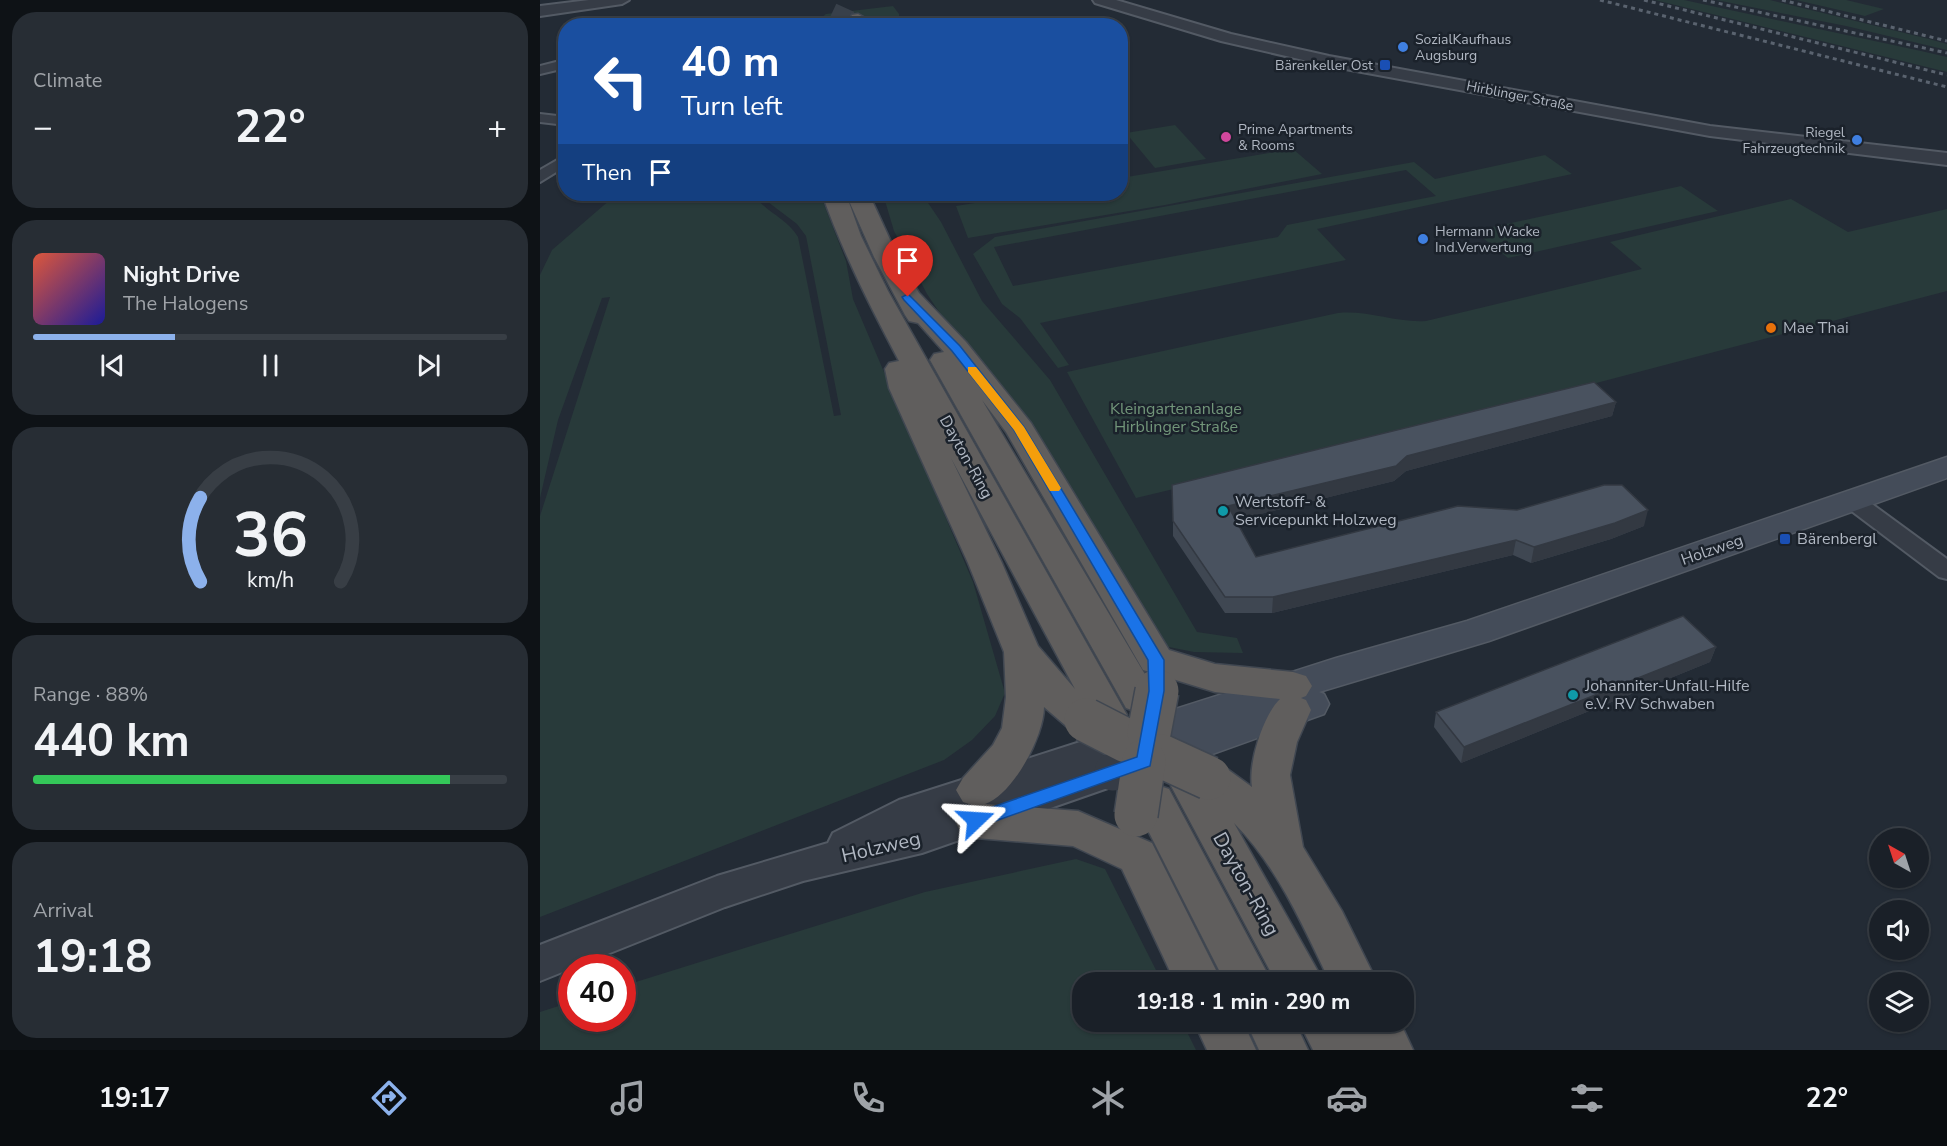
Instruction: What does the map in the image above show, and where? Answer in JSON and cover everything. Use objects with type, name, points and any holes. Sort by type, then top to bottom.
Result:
[{"type":"highway","name":"Dayton-Ring","points":[[837,201],[861,264],[895,302],[1146,750],[1294,972]]},
{"type":"highway","name":"Dayton-Ring","points":[[861,201],[874,231],[895,302]]},
{"type":"highway","points":[[895,302],[903,388],[985,563],[1022,652],[1057,696],[1243,805],[1282,847],[1349,972]]},
{"type":"highway","points":[[895,302],[956,348],[1020,429],[1146,750],[1197,972]]},
{"type":"highway","points":[[1022,652],[1027,702],[1022,734],[976,805],[1078,829],[1146,750],[1215,678],[1293,698],[1277,742],[1270,775],[1282,847]]},
{"type":"highway","name":"Dayton-Ring","points":[[1146,750],[1245,972]]},
{"type":"highway","points":[[1223,1032],[1232,1050]]},
{"type":"highway","points":[[1275,1032],[1284,1050]]},
{"type":"highway","points":[[1329,1032],[1340,1050]]},
{"type":"highway","points":[[1379,1032],[1389,1050]]},
{"type":"main road","name":"Holzweg","points":[[1146,750],[1293,698],[1351,690],[1476,632],[1947,467]]},
{"type":"street","points":[[540,11],[622,0]]},
{"type":"street","name":"Hirblinger Straße","points":[[1100,0],[1227,38],[1329,61],[1702,129],[1812,145],[1947,159]]},
{"type":"street","points":[[540,70],[556,66]]},
{"type":"street","points":[[540,118],[558,120]]},
{"type":"street","points":[[540,177],[558,165]]},
{"type":"street","points":[[1853,501],[1947,572]]},
{"type":"street","name":"Holzweg","points":[[540,963],[717,893],[803,865],[922,838],[976,805],[1146,750]]},
{"type":"green space","points":[[1655,0],[1684,0],[1947,57],[1947,72]]},
{"type":"green space","points":[[1716,0],[1770,0],[1947,44],[1947,50],[1846,26]]},
{"type":"green space","points":[[1796,0],[1846,0],[1884,9],[1865,16]]},
{"type":"green space","points":[[893,6],[899,18],[821,18],[826,14]]},
{"type":"green space","points":[[1175,125],[1206,159],[1155,168],[1128,133]]},
{"type":"green space","points":[[1293,149],[1322,174],[1165,205],[968,238],[956,206],[987,201],[1128,201],[1128,177]]},
{"type":"green space","points":[[1545,155],[1572,174],[1317,229],[1346,260],[1040,323],[1069,365],[1058,368],[1020,318],[1002,304],[973,254],[995,237],[1414,162],[1435,179]],"holes":[[[1406,170],[1436,196],[1287,225],[1278,237],[1013,286],[994,247]]]},
{"type":"green space","points":[[1681,186],[1718,211],[1508,258],[1474,231]]},
{"type":"green space","name":"Kleingartenanlage Hirblinger Straße","points":[[1791,199],[1848,232],[1947,209],[1947,291],[1379,440],[1136,498],[1067,372],[1338,313],[1360,313],[1426,321],[1642,269],[1610,242]]},
{"type":"green space","points":[[609,201],[759,201],[788,225],[798,237],[834,416],[841,415],[806,236],[797,224],[767,201],[823,201],[846,261],[853,299],[973,582],[1005,693],[995,716],[972,740],[944,760],[540,917],[540,516],[610,297],[602,298],[558,420],[540,498],[540,275],[552,250]]},
{"type":"green space","points":[[885,201],[927,201],[941,222],[982,301],[1050,380],[1197,632],[1237,638],[1243,653],[1194,652],[1164,646],[927,294],[894,231]]},
{"type":"green space","points":[[1076,859],[1105,869],[1157,972],[1072,972],[1072,1032],[1187,1032],[1196,1050],[540,1050],[540,1012],[558,1006],[558,1032],[636,1032],[636,982],[925,892]]},
{"type":"building","name":"Wertstoff- & Servicepunkt Holzweg","points":[[1594,382],[1616,402],[1407,456],[1396,466],[1228,506],[1256,557],[1458,506],[1517,510],[1604,485],[1622,485],[1648,510],[1615,523],[1534,547],[1516,540],[1273,597],[1225,597],[1173,521],[1172,485]]},
{"type":"building","name":"Johanniter-Unfall-Hilfe e.V. RV Schwaben","points":[[1683,616],[1716,647],[1464,747],[1436,712]]},
{"type":"tunnel","points":[[841,18],[849,0]]},
{"type":"railway","points":[[1600,0],[1947,87]]},
{"type":"railway","points":[[1644,0],[1947,75]]},
{"type":"railway","points":[[1703,0],[1947,53]]},
{"type":"railway","points":[[1782,0],[1947,41]]},
{"type":"slow traffic","points":[[972,369],[1020,429],[1054,488]]},
{"type":"place","name":"SozialKaufhaus Augsburg","points":[[1403,47]]},
{"type":"place","name":"Bärenkeller Ost","points":[[1385,65]]},
{"type":"place","name":"Prime Apartments & Rooms","points":[[1226,137]]},
{"type":"place","name":"Riegel Fahrzeugtechnik","points":[[1857,140]]},
{"type":"place","name":"Hermann Wacke Ind.Verwertung","points":[[1423,239]]},
{"type":"place","name":"Mae Thai","points":[[1771,328]]},
{"type":"place","name":"Wertstoff- & Servicepunkt Holzweg","points":[[1223,511]]},
{"type":"place","name":"Bärenbergl","points":[[1785,539]]},
{"type":"place","name":"Johanniter-Unfall-Hilfe e.V. RV Schwaben","points":[[1573,695]]},
{"type":"route","points":[[908,297],[956,348],[1020,429],[1156,660],[1156,691],[1144,762],[976,820]]}]
